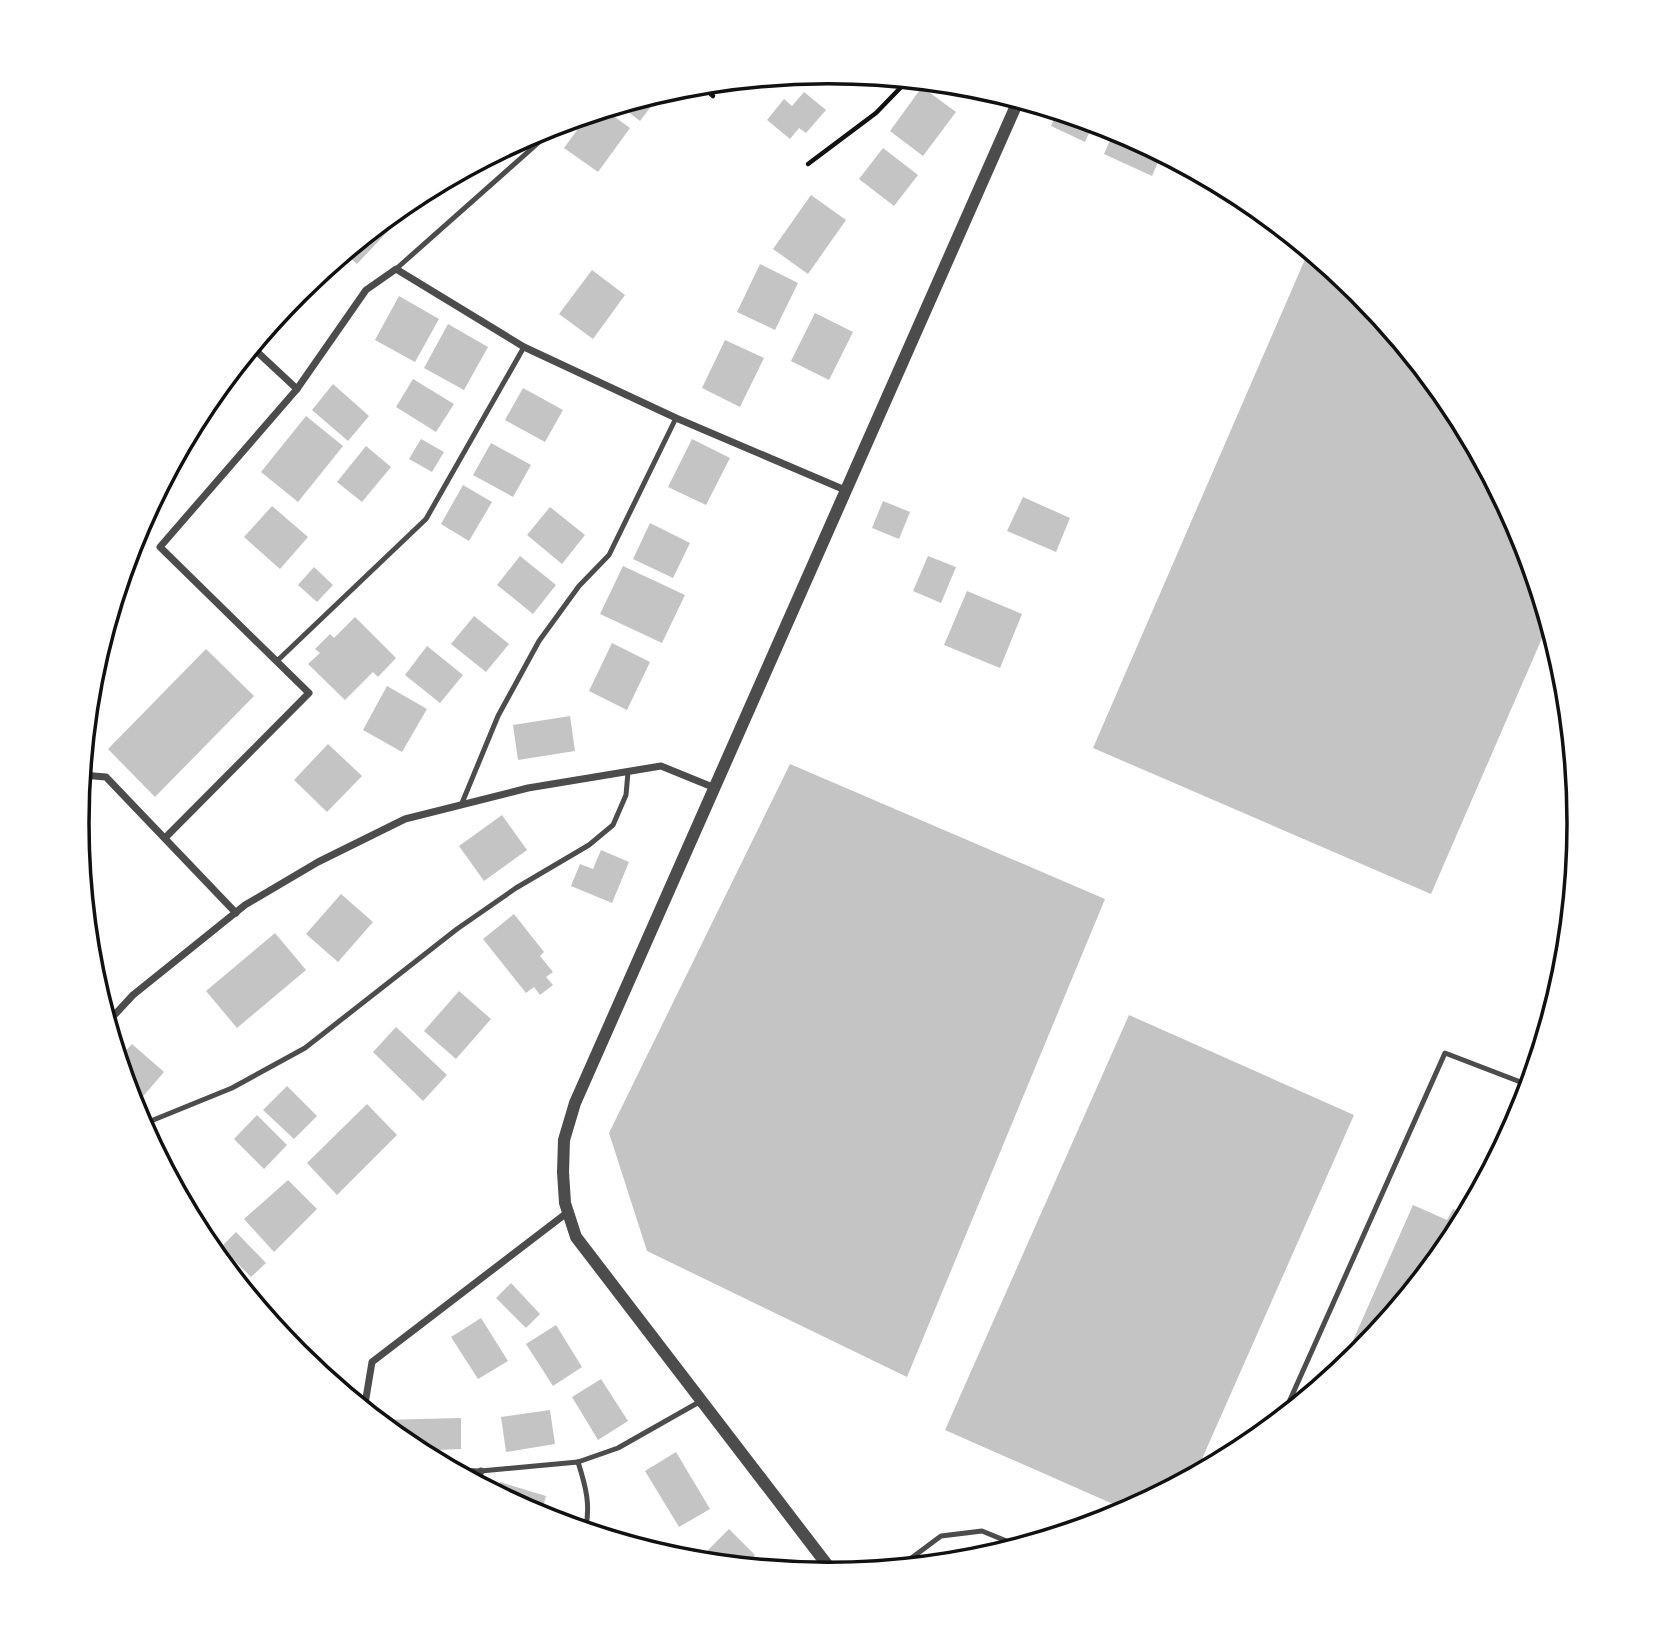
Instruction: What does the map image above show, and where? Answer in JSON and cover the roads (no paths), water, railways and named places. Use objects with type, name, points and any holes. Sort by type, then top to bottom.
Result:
[{"type":"street","points":[[826,1563],[576,1237],[564,1193],[564,1140],[575,1103],[1015,108]]},
{"type":"street","points":[[165,838],[309,692],[160,547],[297,389],[366,290],[396,269],[524,347],[676,418],[845,490]]},
{"type":"street","points":[[259,353],[297,389]]},
{"type":"street","points":[[114,1015],[133,995],[236,912],[318,862],[405,819],[528,788],[661,766],[715,788]]},
{"type":"street","points":[[91,776],[106,777],[236,912]]},
{"type":"street","points":[[366,1400],[372,1362],[568,1212]]},
{"type":"street","points":[[479,1475],[481,1471]]},
{"type":"lane","points":[[396,269],[537,144]]},
{"type":"lane","points":[[277,661],[426,519],[524,347]]},
{"type":"lane","points":[[462,803],[498,716],[539,640],[579,586],[609,555],[676,418]]},
{"type":"lane","points":[[152,1121],[232,1088],[305,1048],[457,929],[516,888],[589,845],[613,825],[626,795],[628,772]]},
{"type":"lane","points":[[1289,1401],[1445,1053],[1521,1082]]},
{"type":"lane","points":[[471,1471],[578,1462],[618,1448],[701,1401]]},
{"type":"lane","points":[[578,1462],[587,1490],[589,1515],[587,1522]]},
{"type":"lane","points":[[912,1558],[941,1536],[982,1531],[1007,1541]]}]
